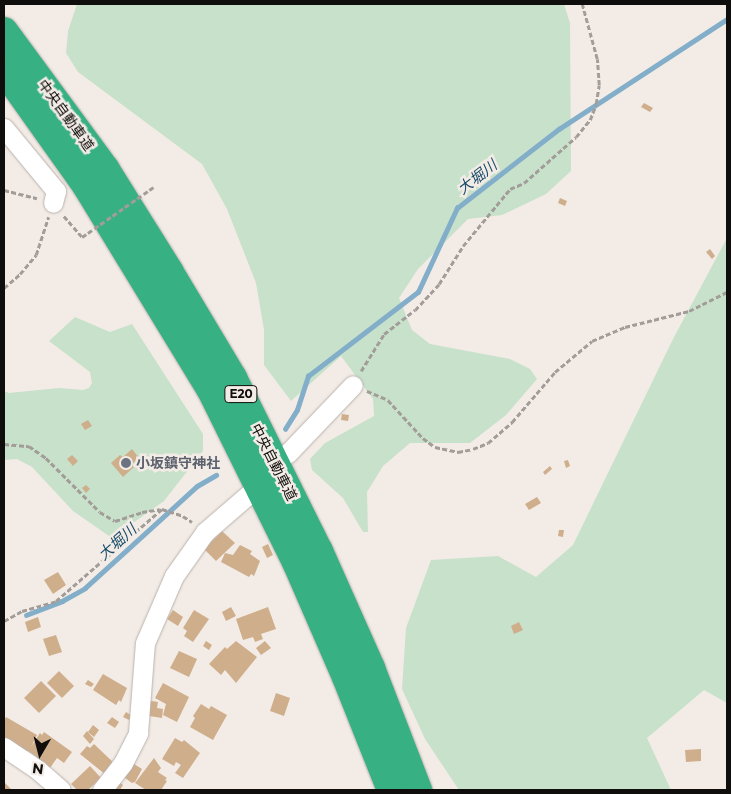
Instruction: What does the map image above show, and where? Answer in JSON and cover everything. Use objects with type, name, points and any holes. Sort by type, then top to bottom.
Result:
[{"type":"highway","name":"中央自動車道","points":[[4,31],[106,170],[233,378],[319,551],[370,668],[418,790]]},
{"type":"highway","name":"中央自動車道","points":[[4,70],[87,187],[211,390],[296,562],[392,790]]},
{"type":"street","points":[[4,128],[56,191],[53,202]]},
{"type":"street","points":[[287,454],[353,385]]},
{"type":"street","points":[[102,790],[123,763],[138,733],[145,643],[174,576],[205,532],[249,494]]},
{"type":"street","points":[[4,747],[38,770],[54,788]]},
{"type":"path","points":[[582,4],[598,59],[599,85],[596,104],[590,120],[576,137],[524,182],[510,190],[463,246],[439,284],[415,310],[384,334],[353,385],[388,400],[423,438],[435,447],[458,452],[473,449],[488,443],[512,422],[555,372],[592,341],[625,327],[689,311],[727,292]]},
{"type":"path","points":[[4,190],[53,202],[82,237],[155,186]]},
{"type":"path","points":[[4,288],[20,274],[36,255],[53,202]]},
{"type":"path","points":[[4,444],[29,446],[46,458],[100,512],[114,521],[142,512],[162,509],[184,516],[205,532]]},
{"type":"path","points":[[4,621],[22,611],[56,601],[162,509]]},
{"type":"green space","points":[[77,4],[564,4],[570,23],[571,171],[546,194],[502,215],[468,219],[418,269],[399,298],[412,330],[430,344],[510,359],[530,369],[537,379],[506,415],[470,443],[410,443],[383,466],[367,492],[368,532],[363,532],[343,498],[312,470],[310,459],[325,443],[374,416],[373,399],[341,356],[291,401],[264,365],[264,330],[256,283],[227,209],[202,164],[78,72],[66,53],[68,31]]},
{"type":"green space","points":[[727,238],[727,703],[704,690],[647,738],[671,790],[459,790],[425,739],[402,689],[406,628],[431,560],[498,556],[536,577],[573,545],[673,339]]},
{"type":"green space","points":[[75,317],[110,332],[132,324],[203,434],[203,451],[164,501],[112,538],[73,511],[32,467],[17,459],[4,460],[4,391],[9,393],[59,388],[83,390],[89,388],[92,383],[90,372],[49,341]]},
{"type":"building","points":[[644,103],[653,108],[650,112],[641,107]]},
{"type":"building","points":[[560,198],[567,201],[565,206],[558,203]]},
{"type":"building","points":[[710,249],[715,256],[712,259],[706,252]]},
{"type":"building","points":[[342,414],[349,415],[348,421],[341,420]]},
{"type":"building","points":[[88,420],[92,426],[85,430],[81,424]]},
{"type":"building","points":[[132,449],[139,458],[132,464],[134,467],[123,477],[111,463],[120,455],[123,457]]},
{"type":"building","points":[[72,455],[78,461],[73,466],[67,459]]},
{"type":"building","points":[[568,460],[570,466],[566,468],[564,461]]},
{"type":"building","points":[[550,466],[552,469],[545,475],[543,472]]},
{"type":"building","points":[[86,485],[90,489],[86,493],[82,488]]},
{"type":"building","points":[[537,497],[541,503],[529,510],[525,504]]},
{"type":"building","points":[[559,530],[564,530],[563,537],[558,536]]},
{"type":"building","points":[[222,531],[235,543],[216,561],[204,549]]},
{"type":"building","points":[[268,544],[273,555],[267,558],[262,547]]},
{"type":"building","points":[[240,545],[252,551],[250,554],[260,561],[254,576],[251,574],[249,577],[221,562],[225,553],[233,555]]},
{"type":"building","points":[[58,572],[66,585],[53,594],[44,580]]},
{"type":"building","points":[[231,607],[236,616],[226,621],[222,612]]},
{"type":"building","points":[[268,607],[276,629],[261,634],[263,639],[255,642],[253,637],[243,640],[236,619]]},
{"type":"building","points":[[173,610],[183,617],[178,626],[167,619]]},
{"type":"building","points":[[194,610],[209,619],[193,642],[184,636],[187,631],[183,628]]},
{"type":"building","points":[[38,617],[41,627],[28,632],[25,622]]},
{"type":"building","points":[[519,622],[523,630],[514,634],[511,626]]},
{"type":"building","points":[[56,635],[62,652],[49,656],[43,639]]},
{"type":"building","points":[[206,641],[212,645],[209,650],[203,646]]},
{"type":"building","points":[[236,641],[257,657],[236,683],[225,670],[221,675],[209,664],[225,647],[227,649]]},
{"type":"building","points":[[265,641],[271,648],[261,655],[256,648]]},
{"type":"building","points":[[179,651],[197,659],[189,677],[170,668]]},
{"type":"building","points":[[59,671],[74,686],[62,698],[47,683]]},
{"type":"building","points":[[103,674],[127,688],[121,702],[119,700],[116,705],[93,690]]},
{"type":"building","points":[[88,680],[94,684],[91,687],[85,684]]},
{"type":"building","points":[[41,681],[56,696],[39,713],[24,698]]},
{"type":"building","points":[[163,683],[189,697],[177,722],[163,715],[166,704],[155,698]]},
{"type":"building","points":[[276,693],[290,698],[284,716],[270,711]]},
{"type":"building","points":[[145,700],[158,702],[157,708],[163,709],[162,718],[143,715]]},
{"type":"building","points":[[201,704],[209,709],[211,706],[227,715],[213,740],[190,727],[195,718],[193,716]]},
{"type":"building","points":[[126,712],[132,716],[129,720],[123,717]]},
{"type":"building","points":[[6,717],[37,735],[31,747],[40,733],[42,735],[44,732],[72,752],[64,763],[57,758],[50,768],[28,751],[26,753],[4,739],[4,721]]},
{"type":"building","points":[[112,717],[119,722],[115,728],[107,723]]},
{"type":"building","points":[[93,725],[99,730],[94,737],[88,732]]},
{"type":"building","points":[[87,731],[94,739],[90,744],[83,736]]},
{"type":"building","points":[[175,738],[182,742],[184,740],[200,753],[183,778],[175,773],[181,765],[176,762],[174,766],[162,759]]},
{"type":"building","points":[[94,744],[115,764],[106,775],[80,754],[87,746],[90,748]]},
{"type":"building","points":[[701,749],[701,761],[686,762],[685,750]]},
{"type":"building","points":[[154,758],[161,768],[158,772],[167,778],[165,780],[167,781],[161,790],[146,790],[135,783]]},
{"type":"building","points":[[131,762],[142,769],[135,782],[132,783],[121,775]]},
{"type":"building","points":[[90,766],[101,778],[88,790],[77,790],[71,784]]},
{"type":"building","points":[[4,782],[12,790],[4,790]]},
{"type":"building","points":[[119,782],[123,785],[120,790],[115,789]]},
{"type":"waterway","name":"大堀川","points":[[285,429],[297,410],[308,376],[418,292],[457,208],[559,129],[727,19]]},
{"type":"waterway","name":"大堀川","points":[[26,615],[62,601],[85,588],[197,486],[216,475]]},
{"type":"place","name":"小坂鎮守神社","points":[[126,463]]}]
